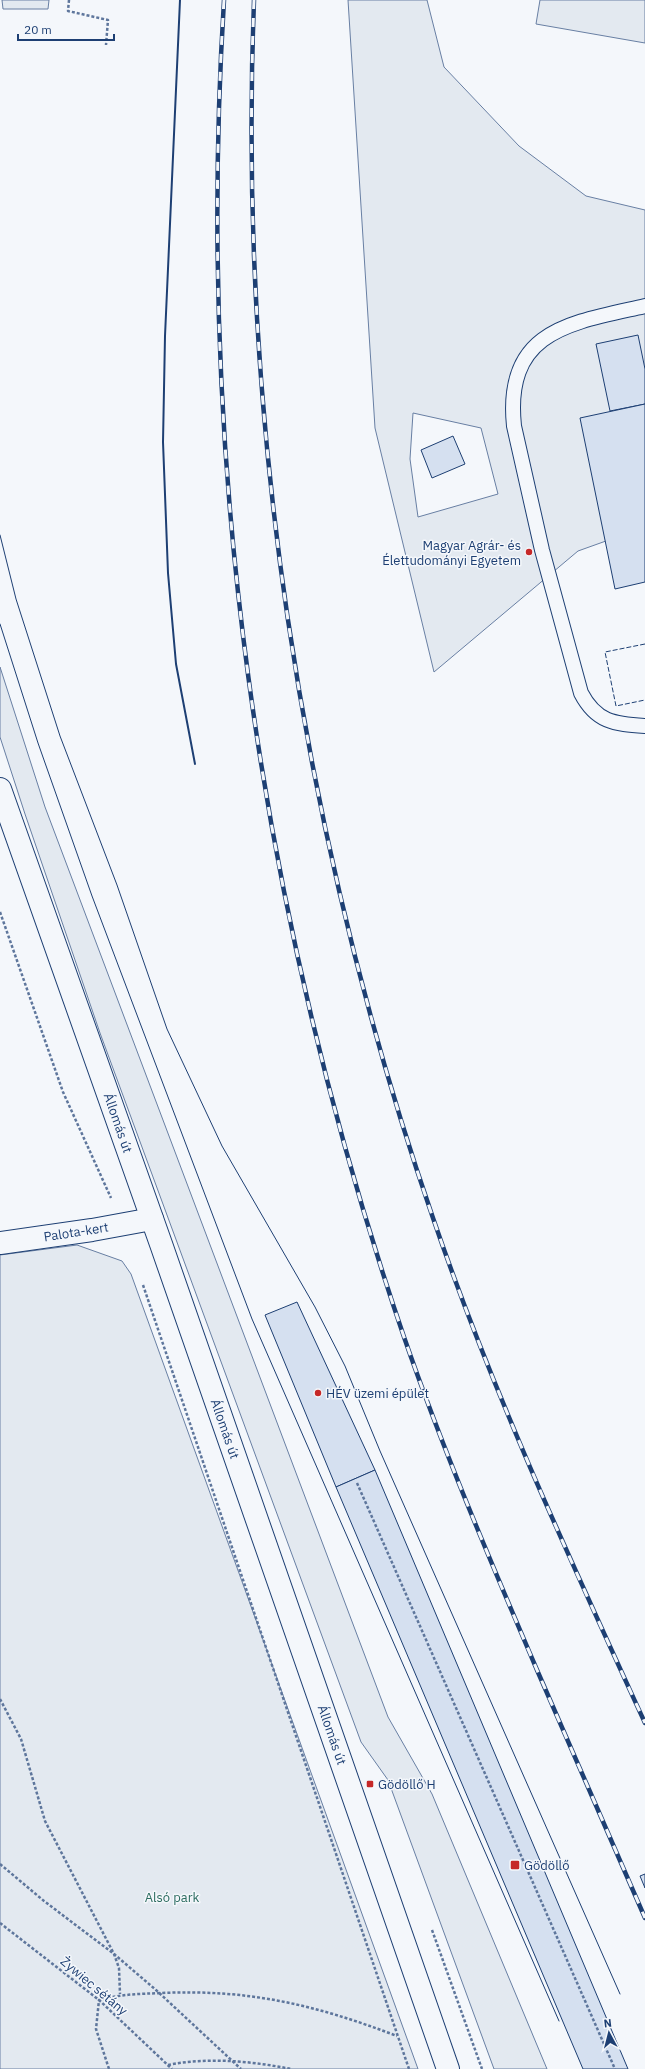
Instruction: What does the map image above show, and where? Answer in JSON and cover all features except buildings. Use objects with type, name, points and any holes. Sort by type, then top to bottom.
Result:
[{"type":"main road","name":"Állomás út","points":[[0,789],[152,1219],[448,2069]]},
{"type":"main road","name":"Palota-kert","points":[[0,1243],[123,1225],[152,1219]]},
{"type":"lane","points":[[645,306],[567,326],[546,337],[529,352],[522,365],[515,384],[512,406],[514,426],[542,550],[581,693],[588,706],[596,715],[623,723],[645,726]]},
{"type":"path","points":[[69,0],[68,11],[108,20],[106,44]]},
{"type":"path","points":[[0,912],[63,1092],[123,1225]]},
{"type":"path","points":[[141,1277],[409,2069]]},
{"type":"path","points":[[357,1483],[615,2069]]},
{"type":"path","points":[[0,1699],[21,1739],[45,1821],[120,1968],[120,1994]]},
{"type":"path","points":[[0,1864],[44,1901],[114,1954],[242,2069]]},
{"type":"path","name":"Żywiec sétány","points":[[0,1923],[99,2000],[172,2069]]},
{"type":"path","points":[[109,2069],[96,2029],[99,2000],[120,1994],[243,1994],[298,2003],[352,2019],[397,2036]]},
{"type":"path","points":[[168,2065],[192,2060],[234,2062],[291,2069]]},
{"type":"green space","points":[[2,0],[49,0],[48,9],[3,9]]},
{"type":"green space","points":[[348,0],[427,0],[444,67],[519,146],[586,196],[645,210],[645,527],[578,551],[434,672],[375,428]],"holes":[[[413,413],[481,428],[498,494],[418,517],[410,459]]]},
{"type":"green space","points":[[540,0],[645,0],[645,43],[536,24]]},
{"type":"green space","points":[[0,667],[45,807],[388,1717],[432,1794],[547,2069],[494,2069],[388,1780],[361,1742],[100,1033],[25,814],[0,737]]},
{"type":"green space","name":"Alsó park","points":[[77,1245],[122,1261],[131,1274],[418,2069],[0,2069],[0,1255]]},
{"type":"tram line","points":[[0,535],[16,599],[60,736],[117,885],[167,1029],[222,1146],[315,1307],[345,1366],[380,1451],[620,1994]]},
{"type":"tram line","points":[[0,624],[38,743],[92,896],[252,1319],[559,2021]]},
{"type":"railway","points":[[224,0],[218,170],[220,340],[230,509],[248,677],[275,844],[310,1010],[353,1175],[404,1337],[419,1379],[451,1463],[502,1587],[645,1918]]},
{"type":"railway","points":[[254,0],[252,154],[257,309],[269,463],[288,618],[314,771],[347,922],[386,1072],[433,1218],[456,1283],[480,1347],[560,1536],[645,1723]]},
{"type":"fence","points":[[645,644],[605,652],[616,706],[645,700]]},
{"type":"wall","points":[[180,0],[165,336],[163,442],[168,573],[176,664],[195,764]]},
{"type":"place","name":"Magyar Agrár- és Élettudományi Egyetem","points":[[529,552]]},
{"type":"place","name":"HÉV üzemi épület","points":[[318,1393]]},
{"type":"place","name":"Gödöllő H","points":[[370,1784]]},
{"type":"place","name":"Gödöllő","points":[[515,1865]]}]
